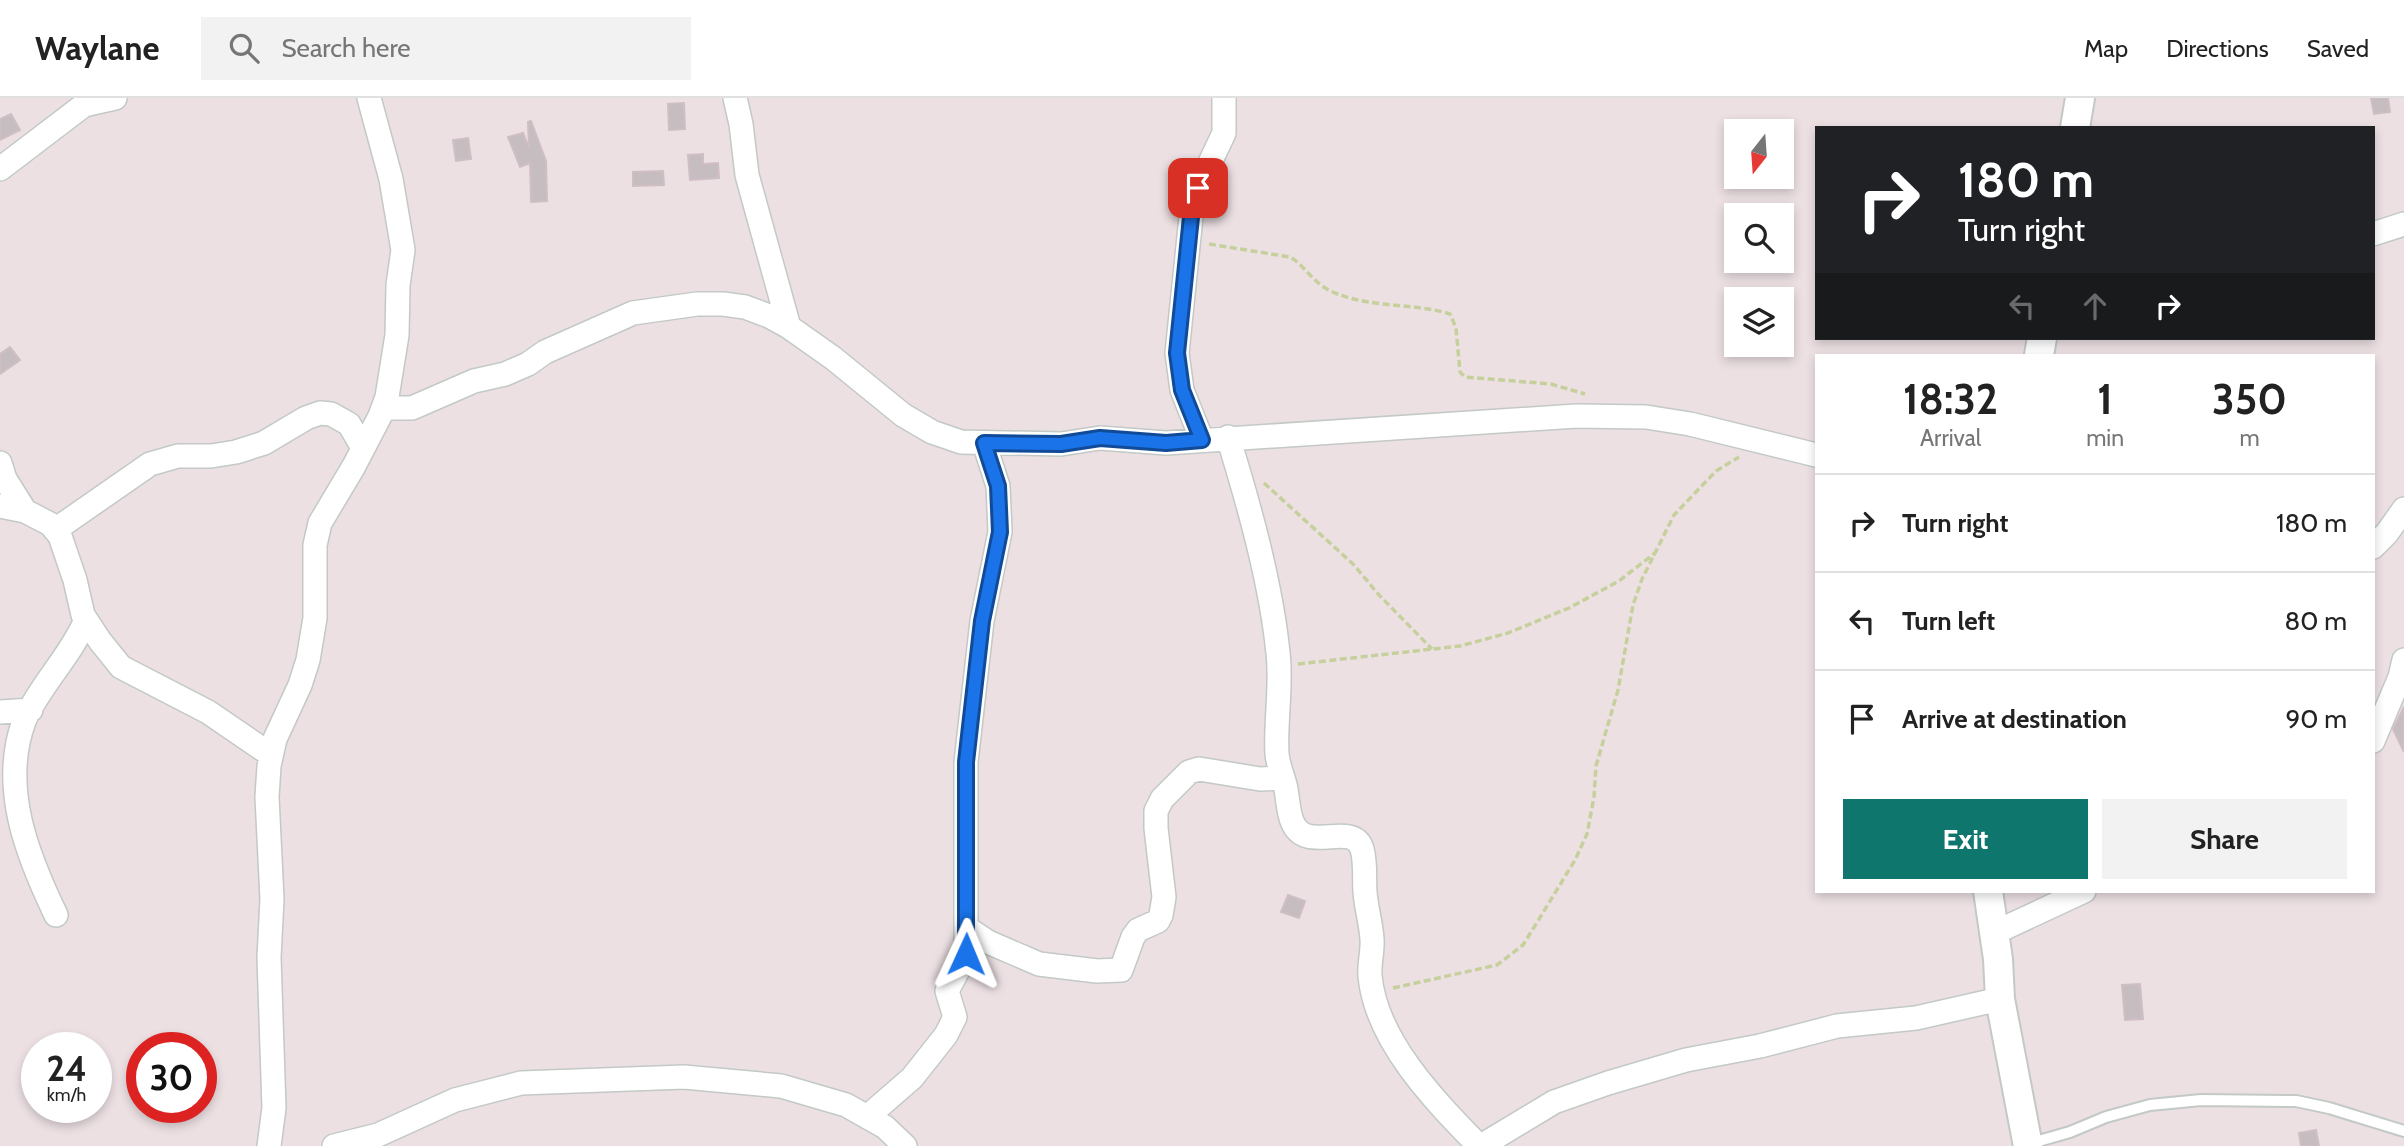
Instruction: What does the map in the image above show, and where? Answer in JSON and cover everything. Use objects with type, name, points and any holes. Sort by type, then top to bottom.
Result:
[{"type":"street","points":[[0,169],[84,105],[115,98]]},
{"type":"street","points":[[269,1146],[274,1108],[270,957],[272,899],[267,797],[271,755],[308,660],[315,618],[315,545],[320,523],[383,408],[394,366],[398,285],[403,250],[391,179],[369,98]]},
{"type":"street","points":[[735,98],[747,175],[789,327]]},
{"type":"street","points":[[1202,440],[1182,390],[1177,353],[1191,217],[1198,188],[1224,133],[1224,98]]},
{"type":"street","points":[[2375,233],[2404,224]]},
{"type":"street","points":[[383,408],[412,408],[474,381],[505,374],[633,313],[697,304],[734,305],[769,316],[789,327],[833,358],[903,415],[932,432],[961,442],[1061,444],[1100,438],[1166,443],[1202,440],[1231,446],[1308,435],[1576,416],[1646,417],[1690,424],[1815,455]]},
{"type":"street","points":[[55,530],[150,464],[178,456],[211,456],[236,452],[264,443],[306,418],[320,414],[340,417],[349,424],[363,448]]},
{"type":"street","points":[[867,1117],[912,1078],[956,1017],[947,991],[964,959],[967,928],[966,762],[982,621],[1000,532],[998,486],[984,443]]},
{"type":"street","points":[[1231,446],[1245,493],[1269,597],[1279,666],[1277,755],[1290,814],[1297,831],[1306,836],[1351,837],[1359,842],[1372,938],[1370,975],[1378,1010],[1390,1038],[1409,1067],[1480,1146],[1554,1102],[1686,1060],[1760,1046],[1837,1026],[1916,1018],[2000,999]]},
{"type":"street","points":[[0,463],[5,479],[25,511]]},
{"type":"street","points":[[0,506],[25,511],[50,524],[60,536],[86,620],[121,667],[208,712],[271,755]]},
{"type":"street","points":[[2403,510],[2404,535]]},
{"type":"street","points":[[2375,545],[2403,510]]},
{"type":"street","points":[[56,915],[39,880],[16,816],[12,788],[12,756],[25,719],[76,642],[86,620]]},
{"type":"street","points":[[2375,736],[2400,677],[2404,660]]},
{"type":"street","points":[[0,712],[31,710]]},
{"type":"street","points":[[967,928],[988,942],[1039,964],[1097,971],[1121,970],[1138,930],[1158,921],[1161,915],[1164,897],[1156,811],[1162,799],[1189,772],[1199,769],[1260,779],[1283,778]]},
{"type":"street","points":[[1988,893],[1998,959],[2000,999],[2038,1144]]},
{"type":"street","points":[[1994,933],[2080,893]]},
{"type":"street","points":[[334,1146],[377,1135],[455,1100],[521,1083],[684,1077],[781,1086],[846,1105],[885,1127],[905,1146]]},
{"type":"lane","points":[[2038,1144],[2106,1117],[2150,1105],[2201,1100],[2296,1101],[2404,1131]]},
{"type":"path","points":[[1188,241],[1290,257],[1317,282],[1333,292],[1389,306],[1450,314],[1456,328],[1460,372],[1465,377],[1551,384],[1593,397]]},
{"type":"path","points":[[1374,993],[1497,965],[1522,945],[1575,860],[1587,834],[1592,817],[1596,766],[1618,690],[1633,605],[1642,579],[1674,515],[1692,494],[1716,471],[1762,442]]},
{"type":"path","points":[[1231,446],[1353,565],[1432,649]]},
{"type":"path","points":[[1279,666],[1460,646],[1508,632],[1569,608],[1619,581],[1656,552]]},
{"type":"building","points":[[2371,98],[2388,98],[2390,112],[2374,114]]},
{"type":"building","points":[[684,103],[685,129],[669,130],[668,104]]},
{"type":"building","points":[[11,114],[20,130],[0,140],[0,119]]},
{"type":"building","points":[[531,121],[546,161],[547,201],[531,202],[530,163],[520,167],[508,137],[523,133],[529,148],[528,122]]},
{"type":"building","points":[[468,138],[471,159],[456,161],[453,140]]},
{"type":"building","points":[[703,154],[703,164],[718,163],[719,178],[690,180],[688,155]]},
{"type":"building","points":[[663,171],[664,185],[633,186],[633,172]]},
{"type":"building","points":[[10,347],[20,360],[0,374],[0,354]]},
{"type":"building","points":[[2404,707],[2404,752],[2393,729]]},
{"type":"building","points":[[1288,895],[1305,901],[1299,918],[1281,912]]},
{"type":"building","points":[[2140,984],[2143,1019],[2125,1020],[2122,985]]},
{"type":"building","points":[[2316,1130],[2319,1146],[2301,1146],[2299,1133]]},
{"type":"route","points":[[966,954],[966,762],[982,621],[1000,532],[998,486],[984,443],[1061,444],[1100,438],[1166,443],[1202,440],[1182,390],[1177,353],[1191,217],[1198,188]]}]
